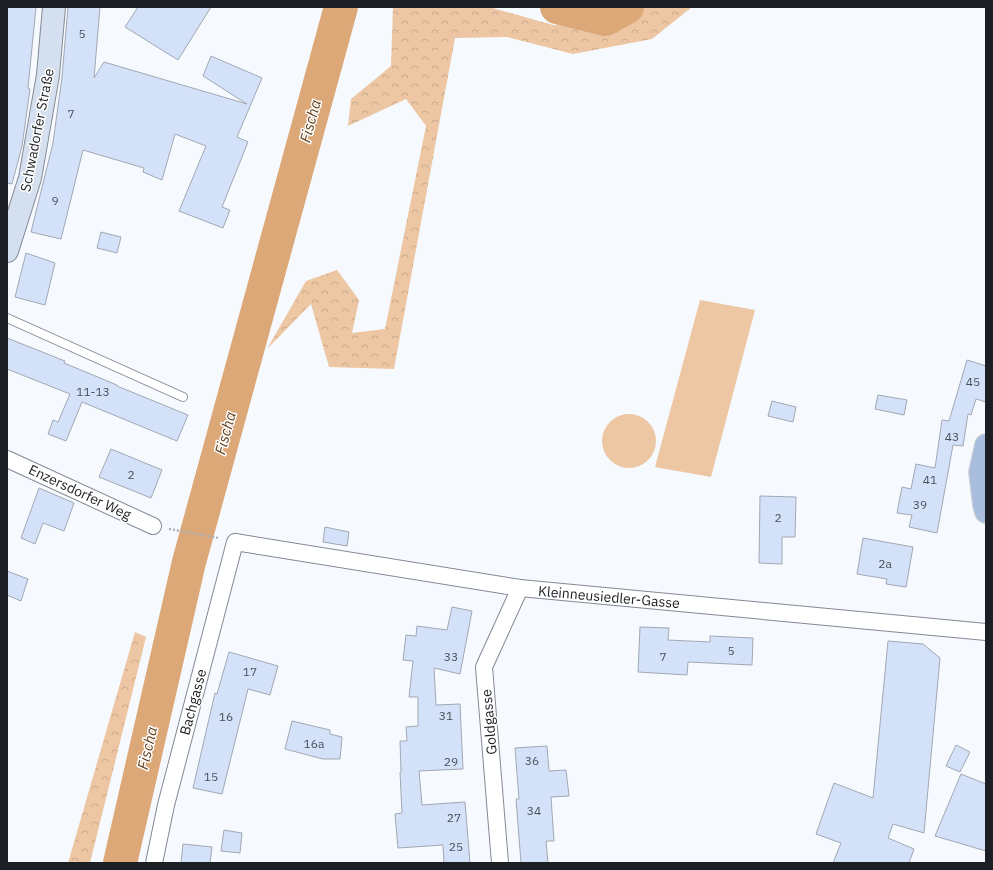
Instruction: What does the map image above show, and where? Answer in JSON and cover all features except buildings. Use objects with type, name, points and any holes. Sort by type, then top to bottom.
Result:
[{"type":"main road","name":"Schwadorfer Straße","points":[[7,251],[30,178],[48,75],[54,7]]},
{"type":"main road","points":[[986,445],[980,472],[986,512]]},
{"type":"street","name":"Enzersdorfer Weg","points":[[7,459],[153,526]]},
{"type":"street","name":"Kleinneusiedler-Gasse","points":[[235,542],[520,588],[986,632]]},
{"type":"street","name":"Bachgasse","points":[[154,863],[166,805],[235,542]]},
{"type":"street","name":"Goldgasse","points":[[500,863],[484,667],[520,588]]},
{"type":"lane","points":[[7,318],[183,397]]},
{"type":"path","points":[[175,530],[219,538]]},
{"type":"green space","points":[[393,7],[489,7],[553,25],[621,21],[615,7],[692,7],[652,39],[573,54],[507,37],[455,38],[394,369],[329,367],[311,304],[267,349],[306,281],[337,270],[359,300],[352,333],[385,329],[426,126],[406,99],[348,126],[351,99],[391,66]]},
{"type":"green space","points":[[700,300],[755,310],[711,477],[655,467]]},
{"type":"green space","points":[[629,414],[639,416],[648,422],[654,431],[656,441],[654,451],[648,460],[639,466],[629,468],[619,466],[610,460],[604,451],[602,441],[604,431],[610,422],[619,416]]},
{"type":"green space","points":[[135,632],[146,637],[90,863],[68,863]]},
{"type":"waterway","name":"Fischa","points":[[120,863],[189,562],[341,7]]},
{"type":"waterway","name":"Fischa","points":[[557,7],[605,19],[627,7]]}]
